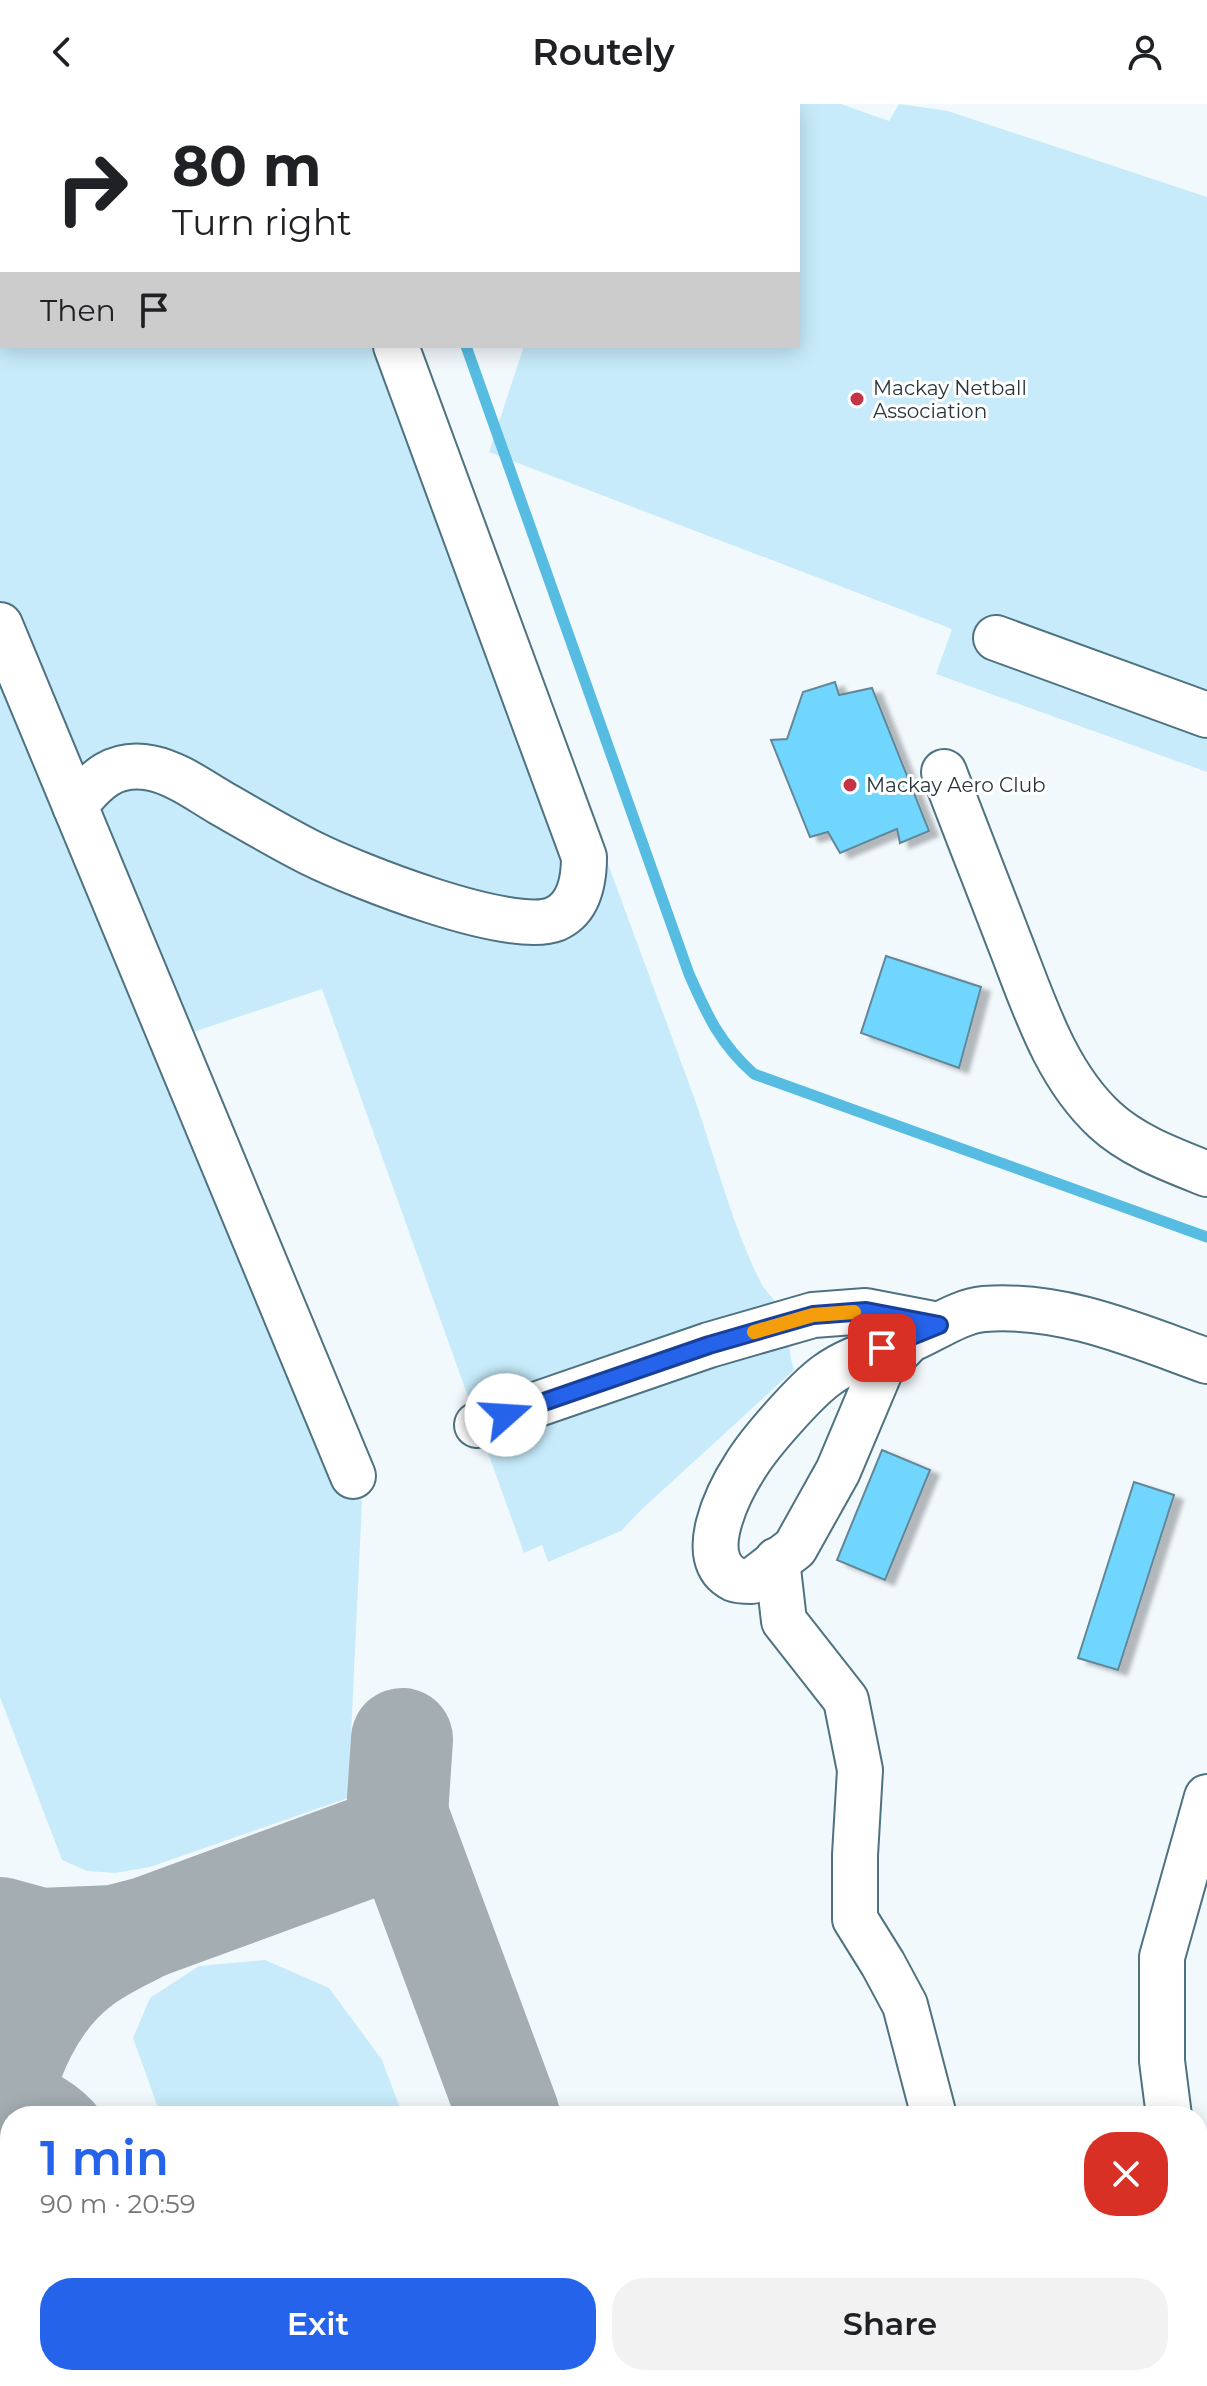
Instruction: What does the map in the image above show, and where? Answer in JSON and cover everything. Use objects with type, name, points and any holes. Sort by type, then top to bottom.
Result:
[{"type":"street","points":[[75,806],[96,780],[124,767],[150,768],[177,777],[313,854],[394,887],[462,909],[519,922],[554,919],[571,906],[584,882],[584,857],[397,348]]},
{"type":"street","points":[[0,625],[353,1476]]},
{"type":"street","points":[[996,638],[1207,715]]},
{"type":"street","points":[[944,772],[1030,995],[1058,1057],[1081,1096],[1107,1123],[1151,1151],[1207,1174]]},
{"type":"street","points":[[925,1332],[881,1369],[826,1494],[795,1548],[752,1581],[733,1579],[718,1562],[714,1550],[718,1523],[746,1464],[825,1376],[854,1358],[981,1309],[1053,1312],[1104,1324],[1207,1361]]},
{"type":"street","points":[[477,1425],[709,1345],[813,1315],[866,1311],[925,1332]]},
{"type":"street","points":[[777,1560],[784,1621],[846,1700],[860,1770],[855,1919],[905,2005],[931,2106]]},
{"type":"street","points":[[1168,2106],[1162,2061],[1162,1957],[1207,1797]]},
{"type":"shaded area","name":"Mackay Netball Association","points":[[800,104],[841,104],[889,121],[899,104],[948,111],[1207,197],[1207,772],[936,674],[952,629],[489,452],[523,348],[800,348]]},
{"type":"shaded area","points":[[0,348],[418,348],[691,1089],[740,1234],[760,1281],[785,1318],[794,1370],[621,1531],[548,1562],[542,1545],[524,1553],[322,989],[190,1033],[362,1502],[348,1798],[150,1867],[115,1873],[87,1871],[62,1860],[0,1697]]},
{"type":"shaded area","points":[[265,1960],[329,1988],[382,2060],[399,2106],[157,2106],[133,2038],[150,1998],[199,1966]]},
{"type":"building","name":"Mackay Aero Club","points":[[835,682],[839,695],[872,688],[929,831],[900,843],[897,829],[840,853],[828,832],[810,837],[771,740],[787,739],[803,692]]},
{"type":"building","points":[[886,956],[981,987],[959,1068],[861,1033]]},
{"type":"building","points":[[882,1450],[930,1470],[885,1580],[837,1560]]},
{"type":"building","points":[[1134,1482],[1174,1495],[1118,1670],[1078,1658]]},
{"type":"waterway","points":[[467,348],[689,974],[709,1016],[732,1051],[754,1074],[1207,1237]]},
{"type":"taxiway","points":[[0,1928],[40,1939],[115,1936],[146,1928],[380,1842],[390,1834],[397,1814],[402,1739]]},
{"type":"taxiway","points":[[397,1814],[505,2106]]},
{"type":"taxiway","points":[[3,2106],[15,2057],[36,2015],[50,1996],[82,1964],[146,1928]]},
{"type":"slow traffic","points":[[754,1332],[813,1315],[854,1312]]},
{"type":"place","name":"Mackay Netball Association","points":[[857,399]]},
{"type":"place","name":"Mackay Aero Club","points":[[850,785]]},
{"type":"route","points":[[506,1415],[709,1345],[813,1315],[866,1311],[939,1325],[882,1348]]}]
